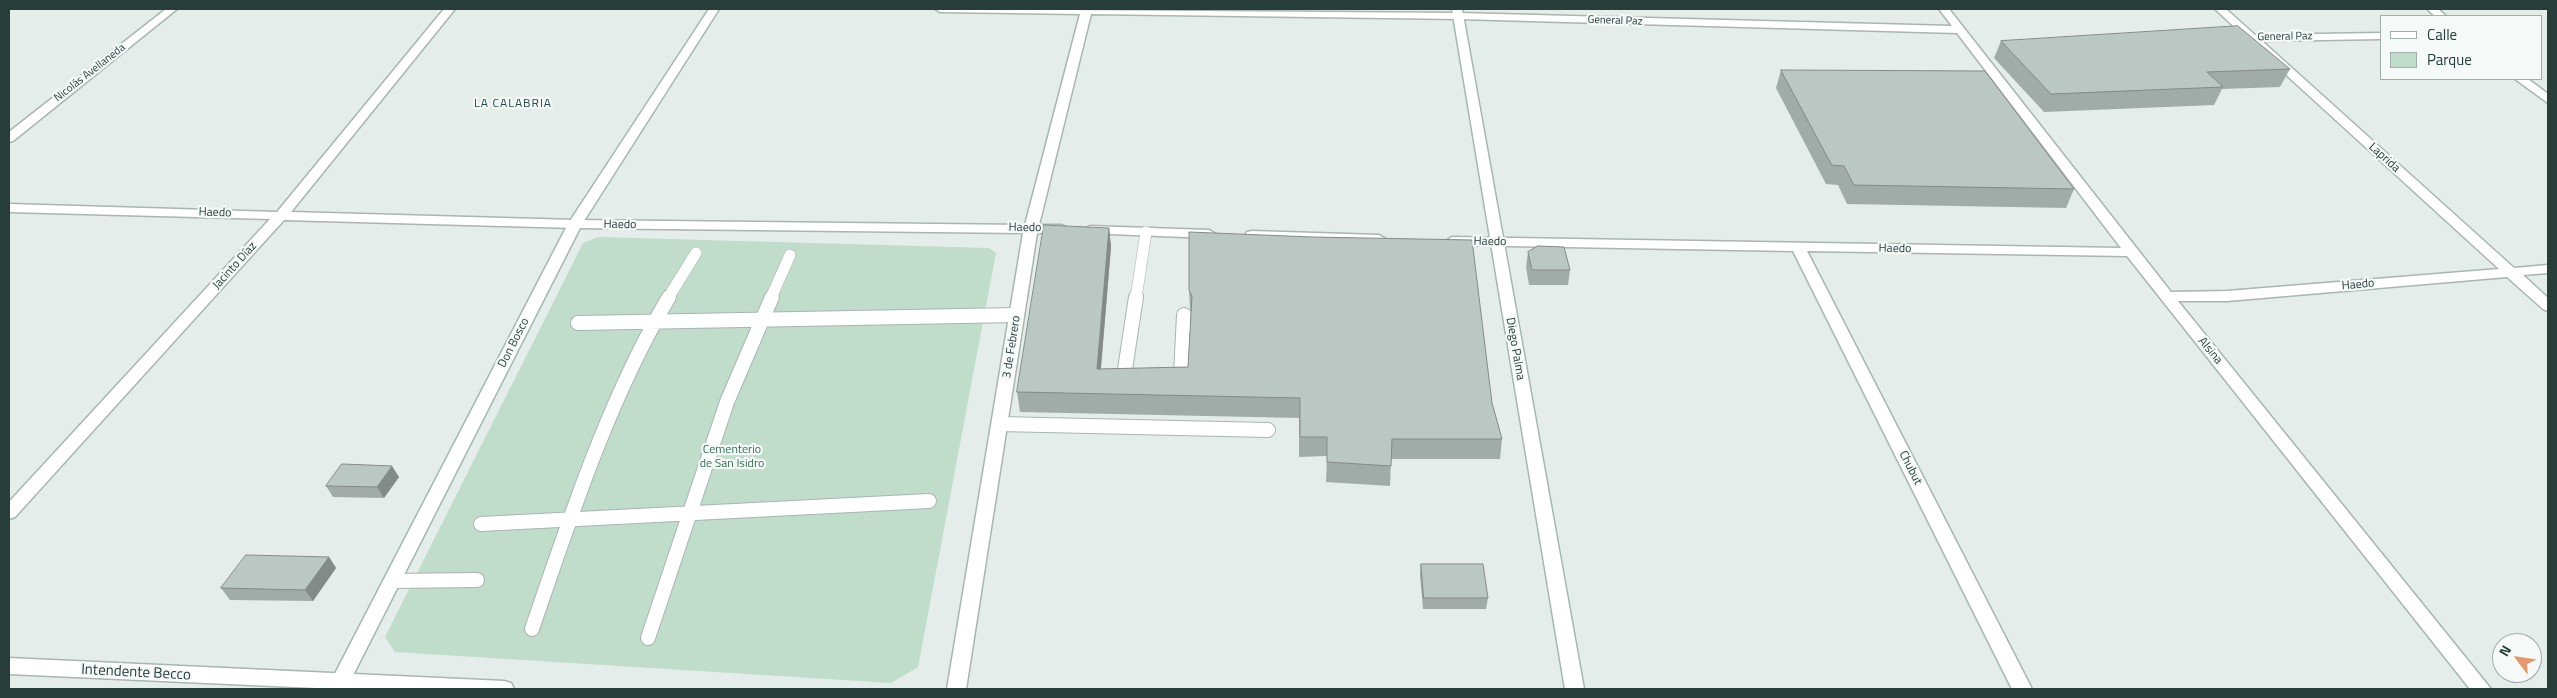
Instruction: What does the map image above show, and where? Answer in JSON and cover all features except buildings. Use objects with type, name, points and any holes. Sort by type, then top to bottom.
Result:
[{"type":"street","name":"Nicolás Avellaneda","points":[[9,138],[172,9]]},
{"type":"street","name":"Jacinto Díaz","points":[[9,513],[281,215],[450,9]]},
{"type":"street","name":"Don Bosco","points":[[338,686],[575,224],[714,9]]},
{"type":"street","name":"General Paz","points":[[940,9],[1458,12],[1961,30]]},
{"type":"street","name":"Alsina","points":[[1944,9],[1961,30],[1985,53],[2131,252],[2481,689]]},
{"type":"street","name":"Laprida","points":[[2220,9],[2548,306]]},
{"type":"street","name":"3 de Febrero","points":[[956,689],[1031,228],[1086,10]]},
{"type":"street","name":"Diego Palma","points":[[1458,12],[1496,242],[1575,689]]},
{"type":"street","name":"General Paz","points":[[2232,39],[2380,36]]},
{"type":"street","points":[[2522,80],[2548,99]]},
{"type":"street","name":"Haedo","points":[[9,208],[575,224],[1031,228],[1389,239]]},
{"type":"street","name":"Haedo","points":[[1438,240],[2131,252]]},
{"type":"street","name":"Chubut","points":[[1798,247],[2022,689]]},
{"type":"street","name":"Haedo","points":[[2167,298],[2227,296],[2548,268]]},
{"type":"street","name":"Intendente Becco","points":[[9,666],[338,686],[504,689]]},
{"type":"lane","points":[[1146,232],[1124,376],[1173,378],[1181,374],[1184,315]]},
{"type":"lane","points":[[532,628],[568,521],[620,398],[656,321],[696,253]]},
{"type":"lane","points":[[648,638],[728,402],[761,319],[790,255]]},
{"type":"lane","points":[[578,323],[1017,315]]},
{"type":"lane","points":[[999,424],[1268,430]]},
{"type":"lane","points":[[481,524],[929,501]]},
{"type":"lane","points":[[392,580],[477,580]]},
{"type":"green space","name":"Cementerio de San Isidro","points":[[598,237],[989,248],[996,253],[918,667],[891,683],[395,652],[385,637],[583,243]]},
{"type":"district","name":"LA CALABRIA","points":[[513,104]]}]
